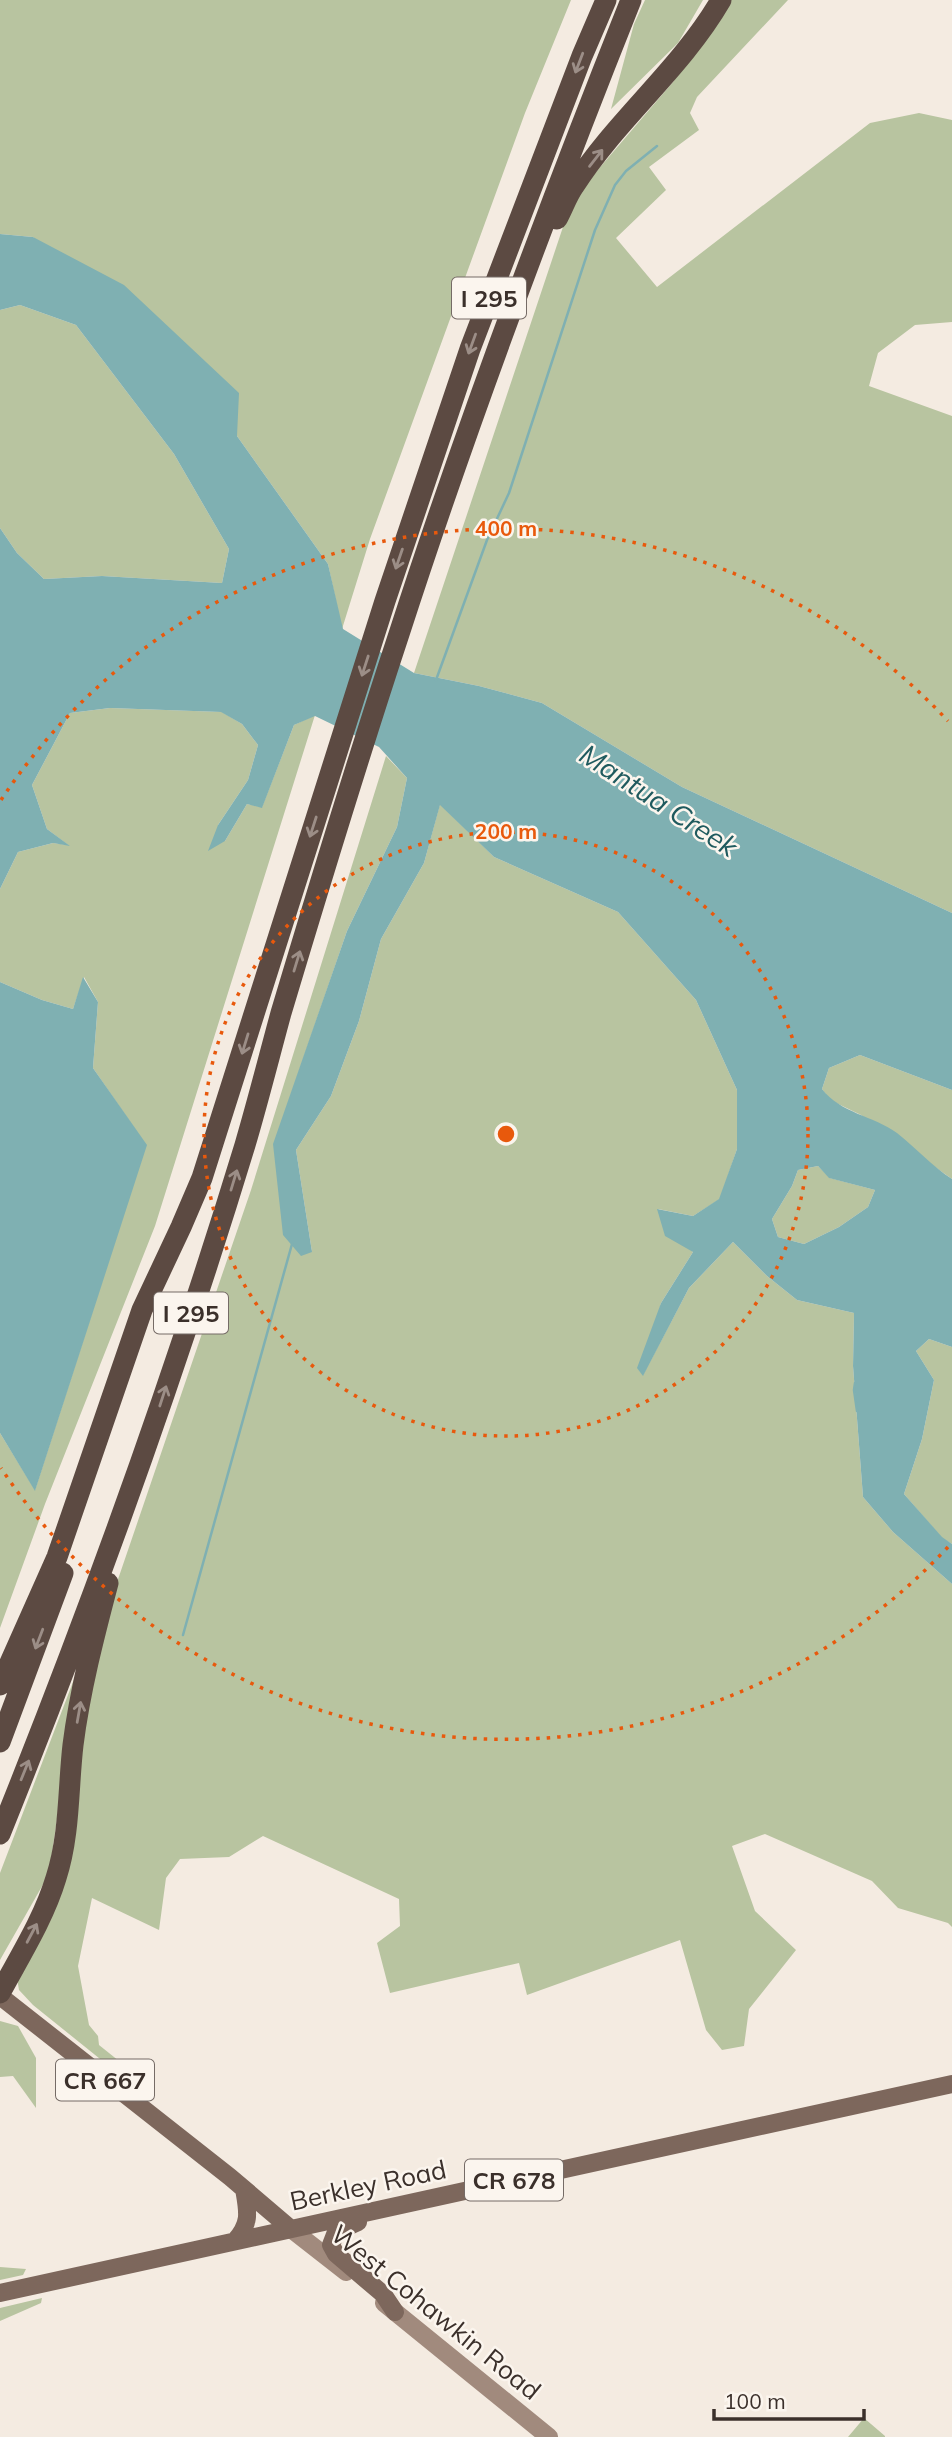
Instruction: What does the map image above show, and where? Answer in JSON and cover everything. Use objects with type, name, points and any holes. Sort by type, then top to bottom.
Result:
[{"type":"highway","name":"I 295","points":[[0,1742],[59,1585],[181,1227],[217,1134],[385,601],[470,349],[606,0]]},
{"type":"highway","name":"I 295","points":[[0,1834],[151,1435],[245,1142],[351,782],[440,510],[551,200],[631,0]]},
{"type":"highway","points":[[440,510],[468,463],[554,226],[573,187],[682,57],[721,0]]},
{"type":"highway","points":[[0,1685],[57,1556],[142,1310],[181,1227]]},
{"type":"highway","points":[[0,1994],[42,1913],[57,1877],[74,1744],[89,1657],[109,1578],[142,1483],[151,1435]]},
{"type":"main road","name":"CR 667","points":[[0,1994],[291,2229]]},
{"type":"main road","name":"Berkley Road","points":[[0,2293],[952,2084]]},
{"type":"main road","points":[[235,2241],[245,2230],[248,2221],[244,2189]]},
{"type":"main road","points":[[396,2312],[383,2294],[336,2254],[331,2245],[332,2238],[343,2227],[401,2212],[422,2200]]},
{"type":"main road","name":"West Cohawkin Road","points":[[291,2229],[549,2437]]},
{"type":"green space","points":[[0,0],[571,0],[525,113],[370,539],[342,629],[328,564],[237,436],[33,237],[0,234]]},
{"type":"green space","points":[[645,0],[703,0],[678,43],[611,109],[634,24]]},
{"type":"green space","points":[[727,0],[788,0],[697,97],[690,113],[699,130],[649,167],[666,190],[616,238],[657,287],[870,123],[919,113],[952,120],[952,322],[915,325],[878,353],[869,386],[952,416],[952,913],[682,787],[542,703],[479,686],[414,673],[572,200],[673,82]]},
{"type":"green space","points":[[20,305],[76,325],[174,454],[229,549],[222,583],[102,576],[44,579],[17,553],[0,528],[0,310]]},
{"type":"green space","points":[[110,708],[222,712],[242,724],[258,745],[248,780],[218,825],[225,841],[247,804],[262,807],[294,725],[315,715],[155,1226],[45,1504],[0,1628],[0,1433],[35,1490],[146,1145],[93,1068],[98,1002],[84,977],[73,1009],[42,1000],[0,982],[0,889],[18,852],[53,843],[68,845],[47,829],[32,785],[70,713]]},
{"type":"green space","points":[[386,756],[407,778],[397,827],[347,931],[274,1144],[312,1252],[296,1150],[331,1096],[359,1021],[381,939],[424,863],[440,804],[494,857],[618,912],[696,1000],[737,1090],[737,1149],[720,1199],[693,1216],[658,1209],[693,1252],[661,1303],[643,1375],[689,1288],[733,1242],[767,1276],[797,1300],[854,1313],[853,1366],[863,1497],[893,1532],[952,1584],[952,1927],[948,1923],[898,1908],[872,1881],[765,1834],[732,1846],[755,1911],[796,1950],[749,2009],[744,2046],[722,2050],[706,2030],[680,1940],[527,1995],[519,1963],[390,1993],[377,1943],[400,1926],[399,1899],[263,1836],[229,1857],[180,1859],[166,1878],[159,1930],[92,1898],[78,1966],[89,2025],[98,2036],[99,2045],[129,2069],[125,2079],[33,2005],[19,1990],[17,1978],[57,1902],[80,1739],[100,1632],[251,1190]]},
{"type":"green space","points":[[860,1055],[952,1090],[952,1179],[861,1115],[830,1100],[822,1089],[829,1068]]},
{"type":"green space","points":[[818,1166],[830,1178],[875,1190],[868,1207],[839,1227],[804,1244],[778,1237],[772,1219],[792,1186],[798,1170]]},
{"type":"green space","points":[[929,1339],[952,1347],[952,1544],[942,1538],[904,1494],[922,1439],[934,1380],[916,1351]]},
{"type":"green space","points":[[76,1674],[49,1874],[0,1960],[0,1873]]},
{"type":"green space","points":[[0,2021],[18,2026],[36,2058],[36,2108],[13,2076],[0,2077]]},
{"type":"green space","points":[[0,2267],[26,2269],[23,2275],[0,2280]]},
{"type":"green space","points":[[42,2298],[41,2303],[0,2321],[0,2308]]},
{"type":"green space","points":[[864,2418],[885,2436],[885,2437],[848,2437]]},
{"type":"water","name":"Mantua Creek","points":[[0,234],[33,237],[124,285],[239,393],[237,436],[328,564],[343,629],[414,673],[479,686],[542,703],[682,787],[952,913],[952,1090],[860,1055],[829,1068],[822,1089],[838,1104],[897,1133],[952,1179],[952,1347],[929,1339],[916,1351],[934,1380],[922,1439],[904,1494],[942,1537],[952,1544],[952,1584],[893,1532],[863,1497],[853,1366],[854,1313],[797,1300],[767,1276],[733,1242],[689,1288],[643,1376],[637,1368],[661,1303],[693,1252],[665,1236],[657,1209],[693,1216],[719,1199],[737,1149],[737,1090],[696,1000],[618,912],[494,857],[440,805],[424,863],[381,939],[359,1021],[331,1096],[296,1150],[312,1252],[301,1256],[283,1235],[273,1144],[347,931],[397,827],[407,778],[379,747],[315,716],[294,725],[262,808],[247,804],[225,841],[208,851],[218,825],[248,780],[258,745],[242,724],[221,712],[110,708],[70,713],[32,785],[47,829],[70,846],[53,843],[18,852],[0,889],[0,528],[17,553],[44,579],[102,576],[222,583],[229,549],[174,454],[76,325],[20,305],[0,310]],"holes":[[[818,1166],[829,1178],[875,1190],[868,1207],[839,1227],[804,1244],[778,1237],[772,1219],[792,1186],[798,1170]]]},
{"type":"water","points":[[83,977],[98,1002],[93,1068],[147,1145],[35,1491],[0,1433],[0,982],[42,1000],[73,1009]]},
{"type":"waterway","points":[[436,680],[487,540],[509,493],[595,230],[615,185],[626,171],[657,146]]},
{"type":"waterway","points":[[183,1635],[292,1244]]},
{"type":"waterway","points":[[855,1383],[857,1411]]}]
